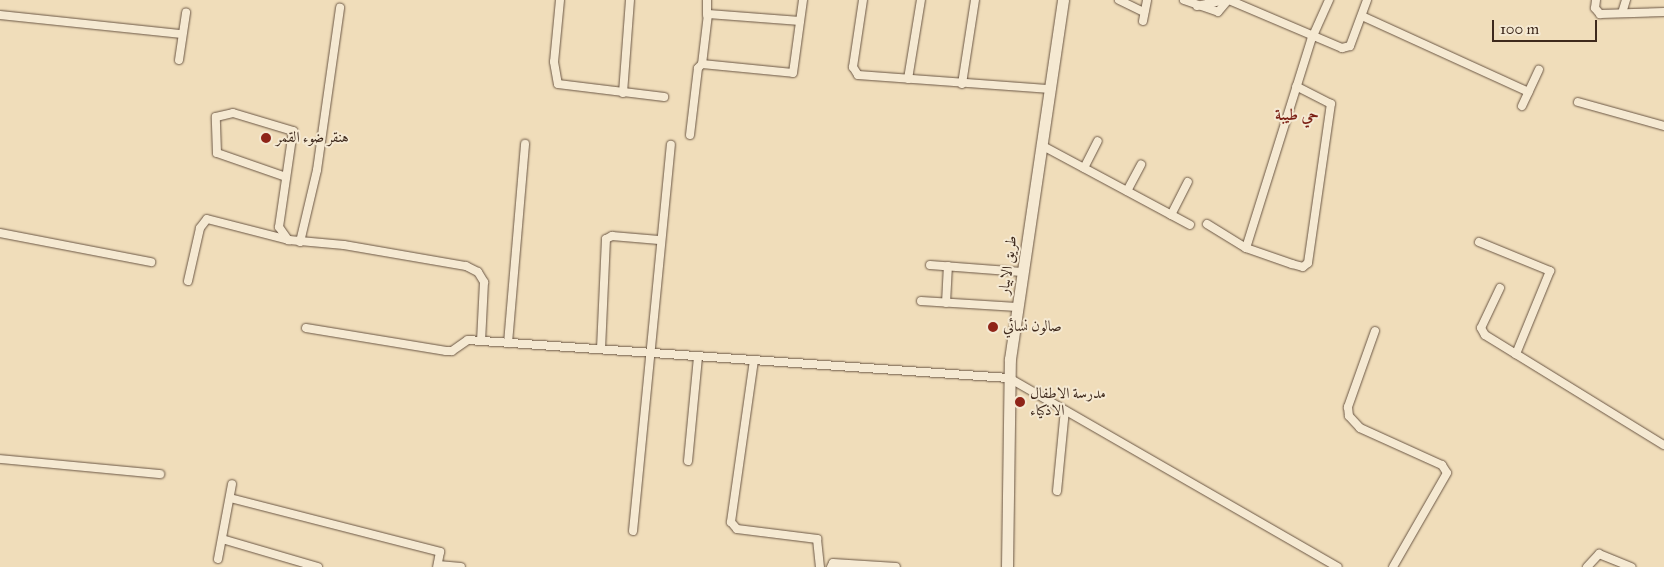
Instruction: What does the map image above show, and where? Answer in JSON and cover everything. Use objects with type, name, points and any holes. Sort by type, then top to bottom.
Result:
[{"type":"main road","name":"طريق الابيار","points":[[1007,567],[1008,378],[1063,0]]},
{"type":"street","points":[[560,0],[554,62],[558,84],[664,97]]},
{"type":"street","points":[[623,92],[630,0]]},
{"type":"street","points":[[690,135],[698,68],[702,64],[707,15],[706,0]]},
{"type":"street","points":[[702,64],[793,73],[803,0]]},
{"type":"street","points":[[863,0],[853,71],[865,76],[908,80],[1050,89]]},
{"type":"street","points":[[908,80],[922,0]]},
{"type":"street","points":[[962,84],[975,0]]},
{"type":"street","points":[[1119,0],[1144,12]]},
{"type":"street","points":[[1143,21],[1147,0]]},
{"type":"street","points":[[1184,0],[1218,12],[1227,0],[1312,38],[1346,48],[1350,46],[1367,0]]},
{"type":"street","points":[[1246,248],[1296,86],[1312,38],[1328,0]]},
{"type":"street","points":[[1596,0],[1595,8],[1600,14],[1664,12]]},
{"type":"street","points":[[1622,13],[1626,0]]},
{"type":"street","points":[[300,242],[317,170],[340,8]]},
{"type":"street","points":[[178,60],[186,13]]},
{"type":"street","points":[[0,15],[182,34]]},
{"type":"street","points":[[707,15],[800,21]]},
{"type":"street","points":[[1362,16],[1529,92]]},
{"type":"street","points":[[1522,106],[1539,70]]},
{"type":"street","points":[[1208,224],[1246,248],[1300,266],[1309,261],[1331,104],[1296,86]]},
{"type":"street","points":[[1578,102],[1664,126]]},
{"type":"street","points":[[286,177],[217,153],[216,117],[233,113],[291,128],[294,134],[286,177],[280,227],[288,240]]},
{"type":"street","points":[[1084,168],[1098,142]]},
{"type":"street","points":[[508,343],[525,144]]},
{"type":"street","points":[[633,531],[659,240],[671,145]]},
{"type":"street","points":[[1041,145],[1190,225]]},
{"type":"street","points":[[1127,191],[1141,164]]},
{"type":"street","points":[[1171,215],[1188,182]]},
{"type":"street","points":[[188,281],[200,228],[207,219],[288,240],[344,245],[473,269],[484,282],[481,341]]},
{"type":"street","points":[[0,233],[150,262]]},
{"type":"street","points":[[601,350],[606,239],[612,236],[659,240]]},
{"type":"street","points":[[1479,242],[1550,272],[1516,354]]},
{"type":"street","points":[[930,265],[1022,272]]},
{"type":"street","points":[[946,303],[948,266]]},
{"type":"street","points":[[1500,288],[1481,328],[1486,335],[1664,445]]},
{"type":"street","points":[[921,301],[1017,307]]},
{"type":"street","points":[[306,328],[446,351],[452,351],[468,340],[1008,378],[1338,567]]},
{"type":"street","points":[[1375,331],[1348,407],[1349,416],[1360,428],[1446,469],[1393,567]]},
{"type":"street","points":[[688,461],[698,356]]},
{"type":"street","points":[[754,360],[731,522],[737,529],[818,539],[820,567]]},
{"type":"street","points":[[1057,491],[1065,410]]},
{"type":"street","points":[[0,459],[160,474]]},
{"type":"street","points":[[218,559],[232,484]]},
{"type":"street","points":[[230,498],[440,552],[438,566],[461,567]]},
{"type":"street","points":[[222,539],[318,567]]},
{"type":"street","points":[[1587,567],[1599,554],[1632,567]]},
{"type":"street","points":[[830,567],[833,563],[896,567]]},
{"type":"place","name":"هنقر ضوء القمر","points":[[266,138]]},
{"type":"place","name":"صالون نسائي","points":[[993,327]]},
{"type":"place","name":"مدرسة الاطفال الاذكياء","points":[[1020,402]]},
{"type":"district","name":"حي طيبة","points":[[1297,115]]}]
